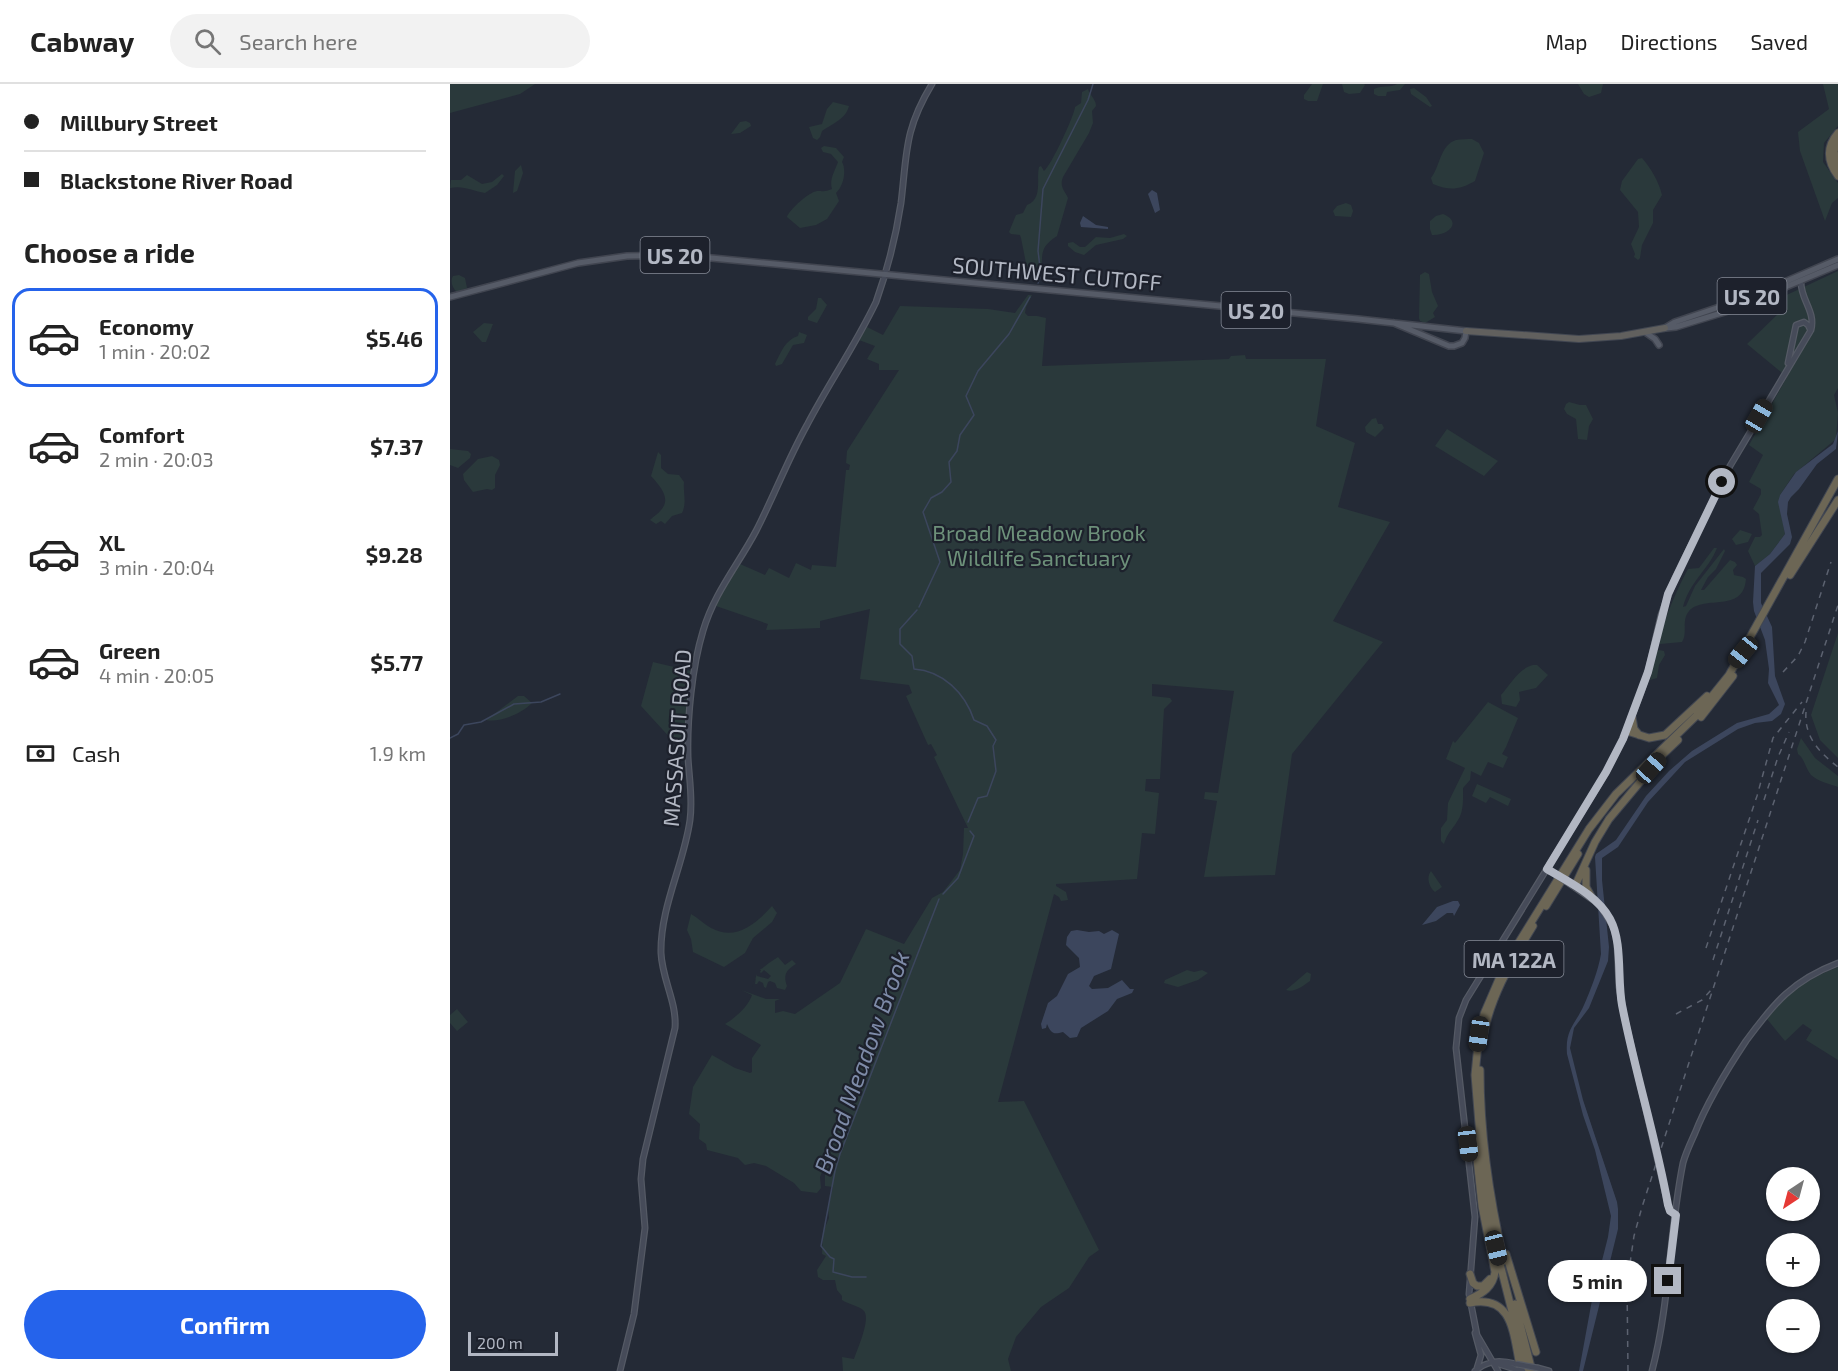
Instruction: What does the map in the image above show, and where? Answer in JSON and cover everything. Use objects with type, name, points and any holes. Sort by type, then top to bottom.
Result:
[{"type":"highway","points":[[1838,133],[1832,140],[1829,153],[1831,165],[1838,176]]},
{"type":"highway","points":[[1838,140],[1834,157],[1838,168]]},
{"type":"highway","name":"SOUTHWEST CUTOFF","points":[[1466,331],[1579,339],[1621,336],[1665,328]]},
{"type":"highway","name":"MA 122A","points":[[1536,1352],[1494,1216],[1479,1072],[1483,1039],[1491,1008],[1512,963],[1591,834],[1620,796],[1698,720],[1726,686],[1838,479]]},
{"type":"highway","name":"MA 122A","points":[[1771,605],[1838,500]]},
{"type":"highway","name":"MA 122A","points":[[1495,1272],[1478,1175],[1474,1126],[1476,1056],[1484,1014],[1496,981],[1566,863],[1598,816],[1627,782],[1696,716],[1729,675],[1755,635]]},
{"type":"highway","points":[[1626,730],[1641,737],[1658,738],[1671,731],[1712,691],[1743,652]]},
{"type":"highway","points":[[1632,717],[1634,729],[1641,737]]},
{"type":"highway","points":[[1575,886],[1609,819],[1669,748]]},
{"type":"highway","points":[[1586,863],[1586,887],[1591,896]]},
{"type":"highway","points":[[1475,1087],[1489,1212],[1521,1371]]},
{"type":"highway","points":[[1494,1216],[1535,1370]]},
{"type":"highway","points":[[1470,1274],[1473,1283],[1479,1287],[1488,1282],[1495,1272]]},
{"type":"highway","points":[[1470,1301],[1489,1287],[1494,1280],[1495,1272]]},
{"type":"highway","points":[[1470,1301],[1487,1301],[1497,1304],[1504,1311],[1509,1319],[1521,1371]]},
{"type":"main road","name":"MASSASOIT ROAD","points":[[620,1371],[635,1310],[645,1228],[641,1179],[643,1158],[675,1029],[675,1014],[664,974],[661,946],[668,906],[690,820],[692,798],[688,745],[693,678],[699,644],[721,586],[755,533],[805,427],[872,310],[884,275],[900,207],[904,158],[909,136],[919,107],[933,84]]},
{"type":"main road","name":"SOUTHWEST CUTOFF","points":[[450,297],[564,265],[604,258],[680,255],[1466,331]]},
{"type":"main road","name":"SOUTHWEST CUTOFF","points":[[1735,305],[1838,259]]},
{"type":"main road","name":"SOUTHWEST CUTOFF","points":[[1665,328],[1676,327],[1838,265]]},
{"type":"main road","points":[[1476,1370],[1481,1356],[1476,1342],[1470,1301],[1475,1217],[1456,1048],[1459,1018],[1466,1000],[1549,870],[1606,772],[1626,730],[1648,672],[1661,615],[1671,587],[1730,466],[1808,336],[1812,315],[1801,289],[1801,281]]},
{"type":"main road","points":[[1784,374],[1792,351],[1796,325],[1802,322],[1807,324],[1810,328],[1808,336]]},
{"type":"main road","points":[[1394,323],[1451,346],[1457,346],[1463,342],[1466,331]]},
{"type":"main road","points":[[1645,332],[1659,345]]},
{"type":"main road","points":[[1549,870],[1591,896],[1604,909],[1614,928],[1624,1015],[1668,1205],[1670,1211],[1676,1215]]},
{"type":"main road","points":[[1652,1371],[1663,1325],[1676,1215],[1686,1155],[1699,1123],[1721,1078],[1779,998],[1808,976],[1838,963]]},
{"type":"main road","points":[[1475,1328],[1482,1346],[1498,1371]]},
{"type":"main road","points":[[1476,1370],[1501,1360],[1535,1370],[1549,1371]]},
{"type":"main road","points":[[1492,1362],[1521,1371]]},
{"type":"green space","points":[[450,84],[535,84],[520,94],[450,113]]},
{"type":"green space","points":[[1312,84],[1323,84],[1317,101],[1304,99],[1304,95]]},
{"type":"green space","points":[[1342,84],[1365,85],[1360,93],[1349,94],[1344,92]]},
{"type":"green space","points":[[1405,84],[1400,90],[1387,92],[1386,96],[1374,94],[1374,89]]},
{"type":"green space","points":[[1578,84],[1603,84],[1601,93],[1589,97],[1584,94]]},
{"type":"green space","points":[[1823,84],[1838,84],[1838,126],[1824,143],[1823,162],[1838,183],[1838,198],[1832,203],[1825,221],[1800,151],[1798,132],[1829,109]]},
{"type":"green space","points":[[1414,88],[1426,97],[1432,106],[1430,107],[1411,94],[1410,89]]},
{"type":"green space","points":[[1088,89],[1096,104],[1092,111],[1093,123],[1063,177],[1062,186],[1068,198],[1057,236],[1043,250],[1039,276],[1037,280],[1032,281],[1031,275],[1025,276],[1027,268],[1020,235],[1009,232],[1016,215],[1023,213],[1027,205],[1035,198],[1038,189],[1039,167],[1041,166],[1044,171],[1052,160],[1075,107],[1081,103],[1082,92]]},
{"type":"green space","points":[[833,102],[849,106],[845,114],[822,131],[817,140],[813,138],[809,127],[822,124],[827,109]]},
{"type":"green space","points":[[746,121],[751,126],[740,133],[731,134],[740,122]]},
{"type":"green space","points":[[1472,139],[1479,143],[1484,153],[1475,181],[1454,188],[1444,188],[1433,184],[1431,178],[1447,146],[1456,140]]},
{"type":"green space","points":[[824,146],[836,148],[844,157],[842,162],[844,179],[836,193],[839,201],[827,219],[816,225],[800,228],[787,217],[791,210],[813,192],[832,189],[832,178],[838,162],[831,154],[823,152],[821,148]]},
{"type":"green space","points":[[1642,158],[1654,175],[1662,195],[1653,210],[1653,223],[1642,245],[1638,260],[1634,257],[1631,244],[1639,227],[1638,212],[1620,190],[1622,181],[1638,159]]},
{"type":"green space","points":[[521,165],[523,173],[517,191],[513,193],[515,171]]},
{"type":"green space","points":[[502,174],[504,176],[497,185],[485,193],[464,188],[450,188],[451,180],[461,180],[467,175],[482,184],[492,182]]},
{"type":"green space","points":[[1346,203],[1351,205],[1353,211],[1351,217],[1335,216],[1333,211],[1337,206]]},
{"type":"green space","points":[[1443,214],[1452,221],[1451,228],[1438,235],[1432,235],[1430,221]]},
{"type":"green space","points":[[1124,234],[1127,236],[1123,239],[1096,245],[1084,255],[1068,246],[1068,243],[1073,242],[1080,247],[1085,247],[1096,237],[1110,238]]},
{"type":"green space","points":[[1838,271],[1838,388],[1834,395],[1838,413],[1836,439],[1794,474],[1780,495],[1779,502],[1785,534],[1770,554],[1755,566],[1748,551],[1755,537],[1762,535],[1759,514],[1753,509],[1761,494],[1761,489],[1749,482],[1763,455],[1749,445],[1787,377],[1747,344],[1781,311],[1776,300]]},
{"type":"green space","points":[[1425,272],[1429,274],[1432,292],[1438,306],[1433,313],[1435,317],[1425,323],[1419,318],[1420,275]]},
{"type":"green space","points":[[459,275],[465,278],[467,288],[457,292],[452,280],[453,276]]},
{"type":"green space","name":"Broad Meadow Brook Wildlife Sanctuary","points":[[1028,295],[1032,295],[1025,313],[1028,316],[1046,318],[1042,366],[1229,359],[1231,356],[1245,355],[1246,359],[1326,359],[1316,426],[1355,443],[1338,507],[1390,522],[1333,621],[1383,642],[1292,754],[1275,875],[1204,877],[1217,801],[1204,799],[1205,792],[1218,793],[1234,691],[1152,684],[1152,696],[1170,698],[1172,701],[1164,709],[1160,779],[1146,779],[1145,791],[1159,793],[1155,834],[1142,833],[1137,879],[1056,884],[1066,892],[1068,900],[1061,901],[1054,894],[998,1102],[1024,1101],[1099,1250],[1089,1257],[1069,1288],[1041,1307],[1016,1337],[1008,1359],[1011,1371],[843,1371],[842,1357],[854,1359],[865,1327],[866,1315],[862,1309],[842,1300],[835,1280],[823,1280],[818,1277],[817,1270],[826,1256],[822,1254],[823,1232],[829,1218],[828,1209],[833,1187],[825,1186],[825,1172],[822,1172],[821,1188],[817,1193],[801,1191],[794,1183],[766,1166],[754,1163],[745,1165],[738,1158],[707,1150],[706,1144],[699,1139],[700,1124],[689,1114],[693,1087],[712,1055],[735,1068],[752,1072],[752,1058],[761,1045],[725,1024],[748,1004],[752,995],[741,990],[766,999],[780,999],[775,1001],[775,1013],[783,1011],[795,1014],[840,983],[866,929],[904,944],[932,898],[943,892],[960,870],[964,828],[968,828],[934,757],[937,755],[931,744],[928,745],[906,696],[912,693],[909,685],[860,679],[870,609],[820,621],[820,628],[766,630],[768,624],[716,606],[729,579],[740,564],[765,575],[769,568],[789,578],[796,563],[811,570],[812,565],[836,567],[846,470],[849,470],[850,465],[846,463],[847,451],[899,370],[879,370],[879,364],[867,359],[875,346],[859,340],[867,327],[883,335],[900,306],[988,309],[1015,313]]},
{"type":"green space","points":[[818,298],[821,298],[827,305],[817,323],[808,320],[808,317],[816,309]]},
{"type":"green space","points":[[484,323],[493,324],[486,342],[482,342],[473,332]]},
{"type":"green space","points":[[799,332],[807,335],[804,343],[793,345],[782,364],[776,366],[784,347],[798,336]]},
{"type":"green space","points":[[1569,402],[1586,405],[1593,419],[1589,426],[1587,440],[1578,439],[1576,419],[1567,414],[1564,409]]},
{"type":"green space","points":[[1376,418],[1378,424],[1382,424],[1384,428],[1375,437],[1366,432],[1365,427]]},
{"type":"green space","points":[[1447,429],[1498,461],[1484,476],[1435,446]]},
{"type":"green space","points":[[450,449],[468,451],[471,454],[470,458],[458,468],[450,465]]},
{"type":"green space","points":[[658,452],[661,455],[661,468],[668,474],[679,475],[684,482],[685,502],[682,513],[672,516],[665,524],[661,521],[656,524],[650,520],[661,510],[665,501],[663,492],[651,476]]},
{"type":"green space","points":[[492,456],[499,460],[500,465],[495,475],[495,488],[473,492],[464,480],[463,474],[478,459]]},
{"type":"green space","points":[[1740,530],[1752,534],[1748,542],[1736,545],[1732,539]]},
{"type":"green space","points":[[1714,548],[1717,548],[1714,555],[1690,590],[1683,607],[1686,606],[1695,586],[1724,549],[1716,569],[1708,577],[1701,590],[1704,590],[1730,560],[1737,565],[1733,570],[1734,575],[1746,579],[1743,590],[1731,600],[1696,606],[1687,615],[1682,642],[1660,644],[1666,617],[1688,569],[1699,568]]},
{"type":"green space","points":[[1838,633],[1838,758],[1820,740],[1811,715]]},
{"type":"green space","points":[[1664,651],[1665,655],[1659,665],[1657,678],[1650,680],[1656,652]]},
{"type":"green space","points":[[653,662],[691,671],[684,753],[641,706]]},
{"type":"green space","points":[[1537,665],[1548,675],[1536,688],[1519,692],[1520,700],[1516,707],[1502,704],[1501,695],[1519,673]]},
{"type":"green space","points":[[518,696],[524,696],[532,703],[511,716],[492,721],[486,720]]},
{"type":"green space","points":[[1488,702],[1518,718],[1502,754],[1508,757],[1503,768],[1488,762],[1481,776],[1471,771],[1470,780],[1463,788],[1460,816],[1444,844],[1441,841],[1441,828],[1447,820],[1448,803],[1465,768],[1446,759],[1453,741],[1455,743]]},
{"type":"green space","points":[[1801,738],[1815,758],[1838,776],[1838,787],[1820,781],[1811,775],[1798,754],[1797,749]]},
{"type":"green space","points":[[1477,784],[1511,799],[1508,806],[1490,797],[1486,803],[1472,796]]},
{"type":"green space","points":[[1431,871],[1442,887],[1435,892],[1429,882]]},
{"type":"green space","points":[[772,906],[777,913],[772,922],[753,938],[745,953],[724,967],[693,952],[687,930],[691,914],[711,928],[728,933],[752,925]]},
{"type":"green space","points":[[778,957],[785,965],[792,960],[796,964],[786,973],[785,990],[777,988],[775,983],[770,981],[766,988],[759,981],[755,984],[756,977],[752,987],[757,974],[757,976],[768,979],[771,976],[764,970],[761,973],[762,969]]},
{"type":"green space","points":[[1838,967],[1838,1060],[1806,1040],[1812,1030],[1803,1024],[1785,1041],[1767,1019],[1798,988]]},
{"type":"green space","points":[[1187,970],[1194,972],[1202,970],[1208,973],[1198,980],[1178,987],[1164,983],[1165,980]]},
{"type":"green space","points":[[1307,972],[1311,974],[1310,981],[1295,990],[1286,990]]},
{"type":"green space","points":[[457,1009],[468,1022],[457,1031],[450,1023],[450,1015]]},
{"type":"water","points":[[1152,190],[1157,193],[1160,210],[1155,213],[1148,194]]},
{"type":"water","points":[[1083,216],[1096,225],[1108,227],[1108,229],[1081,227]]},
{"type":"water","points":[[1838,431],[1836,449],[1817,464],[1788,502],[1787,514],[1792,537],[1790,544],[1761,573],[1761,603],[1772,627],[1775,676],[1785,704],[1781,714],[1772,721],[1755,723],[1738,729],[1685,762],[1648,802],[1618,847],[1602,858],[1609,947],[1608,961],[1589,1008],[1574,1028],[1570,1048],[1583,1100],[1617,1202],[1618,1229],[1583,1371],[1579,1371],[1611,1216],[1595,1150],[1567,1054],[1569,1033],[1589,993],[1601,954],[1595,857],[1616,840],[1646,796],[1692,751],[1737,723],[1769,714],[1779,705],[1768,683],[1769,669],[1765,640],[1754,611],[1755,566],[1770,554],[1785,534],[1778,502],[1780,495],[1796,472],[1833,444]]},
{"type":"water","points":[[1458,901],[1460,905],[1454,916],[1453,913],[1447,913],[1436,921],[1422,925],[1437,907]]},
{"type":"water","points":[[1112,930],[1119,934],[1111,969],[1094,976],[1089,986],[1092,989],[1108,988],[1122,980],[1130,989],[1134,989],[1132,993],[1117,999],[1108,1011],[1081,1028],[1077,1037],[1070,1038],[1063,1032],[1053,1032],[1047,1024],[1046,1028],[1042,1029],[1041,1024],[1048,1003],[1057,996],[1068,974],[1080,967],[1079,958],[1066,945],[1071,931],[1099,931],[1104,934]]},
{"type":"waterway","name":"Broad Meadow Brook","points":[[1038,283],[1041,275],[1038,251],[1043,189],[1088,100],[1093,84]]},
{"type":"waterway","name":"Broad Meadow Brook","points":[[919,607],[940,562],[923,512],[931,498],[942,492],[951,482],[949,462],[957,451],[960,435],[974,415],[966,396],[978,371],[1009,334],[1030,297]]},
{"type":"waterway","name":"Broad Meadow Brook","points":[[917,610],[900,629],[900,644],[912,656],[914,669],[934,674],[952,685],[965,701],[974,720],[987,726],[996,740],[993,746],[996,771],[987,796],[978,798],[968,822]]},
{"type":"waterway","points":[[450,738],[458,734],[464,725],[481,722],[514,704],[541,702],[560,694]]},
{"type":"waterway","name":"Broad Meadow Brook","points":[[943,894],[958,878],[974,836],[970,831]]},
{"type":"waterway","name":"Broad Meadow Brook","points":[[866,1277],[852,1277],[833,1272],[834,1259],[821,1246],[835,1171],[939,899]]},
{"type":"railway","points":[[1783,672],[1798,656],[1805,642],[1831,562]]},
{"type":"railway","points":[[1628,1371],[1627,1284],[1634,1236],[1838,605]]},
{"type":"railway","points":[[1706,948],[1757,796],[1773,738],[1802,702]]},
{"type":"railway","points":[[1806,712],[1806,721],[1814,744],[1838,767]]},
{"type":"railway","points":[[1764,800],[1789,732]]},
{"type":"railway","points":[[1713,960],[1758,820]]},
{"type":"railway","points":[[1676,1014],[1702,1000],[1712,989]]},
{"type":"route","points":[[1668,1281],[1676,1215],[1670,1211],[1668,1205],[1624,1015],[1619,982],[1616,932],[1607,914],[1595,900],[1547,869],[1606,772],[1623,739],[1648,672],[1668,594],[1722,482]]}]
